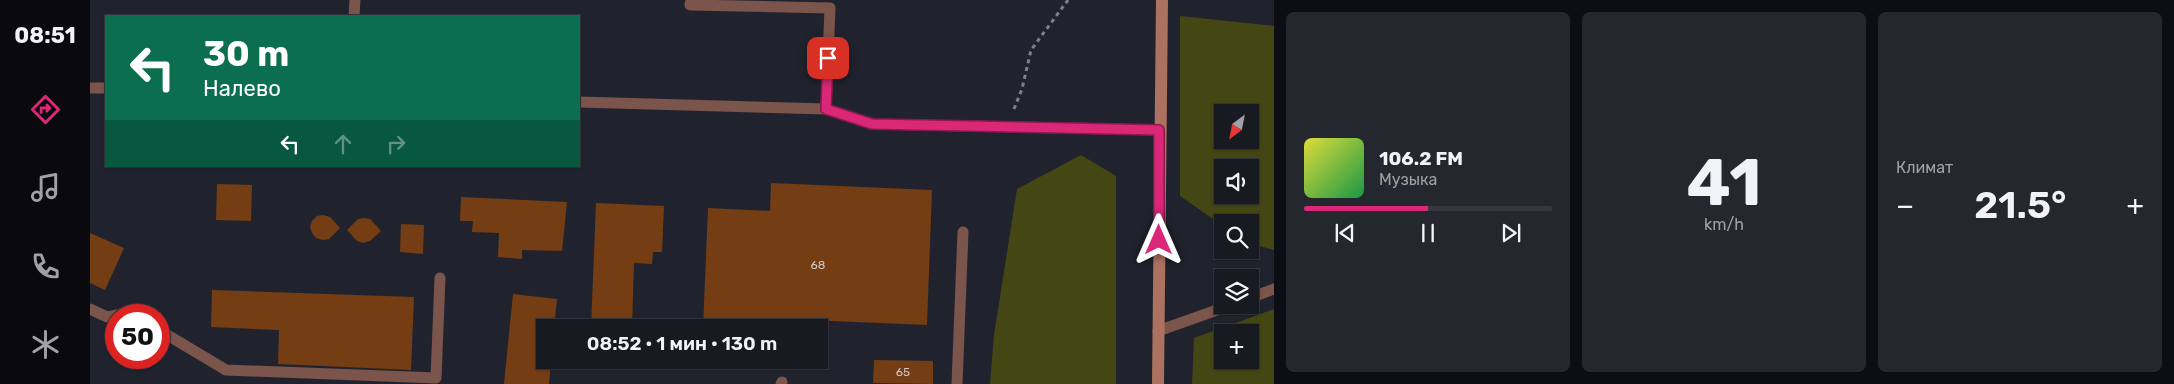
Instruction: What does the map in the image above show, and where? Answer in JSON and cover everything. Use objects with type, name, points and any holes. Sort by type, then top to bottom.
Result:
[{"type":"main road","points":[[1158,384],[1159,130],[1162,0]]},
{"type":"lane","points":[[354,15],[355,0]]},
{"type":"lane","points":[[691,0],[690,5],[830,8],[826,109]]},
{"type":"lane","points":[[90,88],[105,88]]},
{"type":"lane","points":[[580,102],[826,109],[872,124],[1159,130]]},
{"type":"lane","points":[[957,384],[963,232]]},
{"type":"lane","points":[[170,337],[226,370],[436,378],[440,278]]},
{"type":"lane","points":[[1259,295],[1274,289]]},
{"type":"lane","points":[[90,309],[105,316]]},
{"type":"lane","points":[[1158,332],[1214,311]]},
{"type":"path","points":[[1007,127],[1022,89],[1030,50],[1068,0]]},
{"type":"shaded area","points":[[1180,16],[1274,26],[1274,250],[1259,246],[1259,214],[1214,214],[1214,219],[1180,196]]},
{"type":"shaded area","points":[[1081,155],[1116,176],[1116,384],[990,384],[994,335],[1017,189]]},
{"type":"shaded area","points":[[1274,309],[1274,384],[1192,384],[1194,338],[1214,331],[1214,369],[1259,369],[1259,324],[1233,324]]},
{"type":"building","points":[[771,183],[932,190],[927,325],[828,321],[828,319],[703,319],[708,208],[770,211]]},
{"type":"building","points":[[217,184],[252,185],[251,221],[216,220]]},
{"type":"building","points":[[461,197],[567,202],[562,251],[522,250],[522,259],[498,257],[499,233],[472,232],[473,221],[460,221]]},
{"type":"building","points":[[596,203],[664,206],[662,252],[653,252],[652,264],[634,263],[632,319],[591,319]]},
{"type":"building","points":[[317,216],[330,217],[340,228],[329,239],[323,240],[316,238],[310,227],[312,221]]},
{"type":"building","points":[[358,219],[370,219],[381,231],[370,241],[363,243],[357,241],[347,230]]},
{"type":"building","points":[[401,224],[424,225],[423,254],[400,252]]},
{"type":"building","points":[[90,233],[124,248],[105,290],[90,283]]},
{"type":"building","points":[[212,290],[414,297],[411,370],[278,364],[279,330],[211,327]]},
{"type":"building","points":[[513,294],[557,299],[555,319],[536,319],[536,369],[550,369],[549,384],[504,384]]},
{"type":"building","points":[[874,360],[933,361],[933,384],[873,383]]},
{"type":"route","points":[[828,58],[826,109],[872,124],[1159,130],[1159,240]]}]
